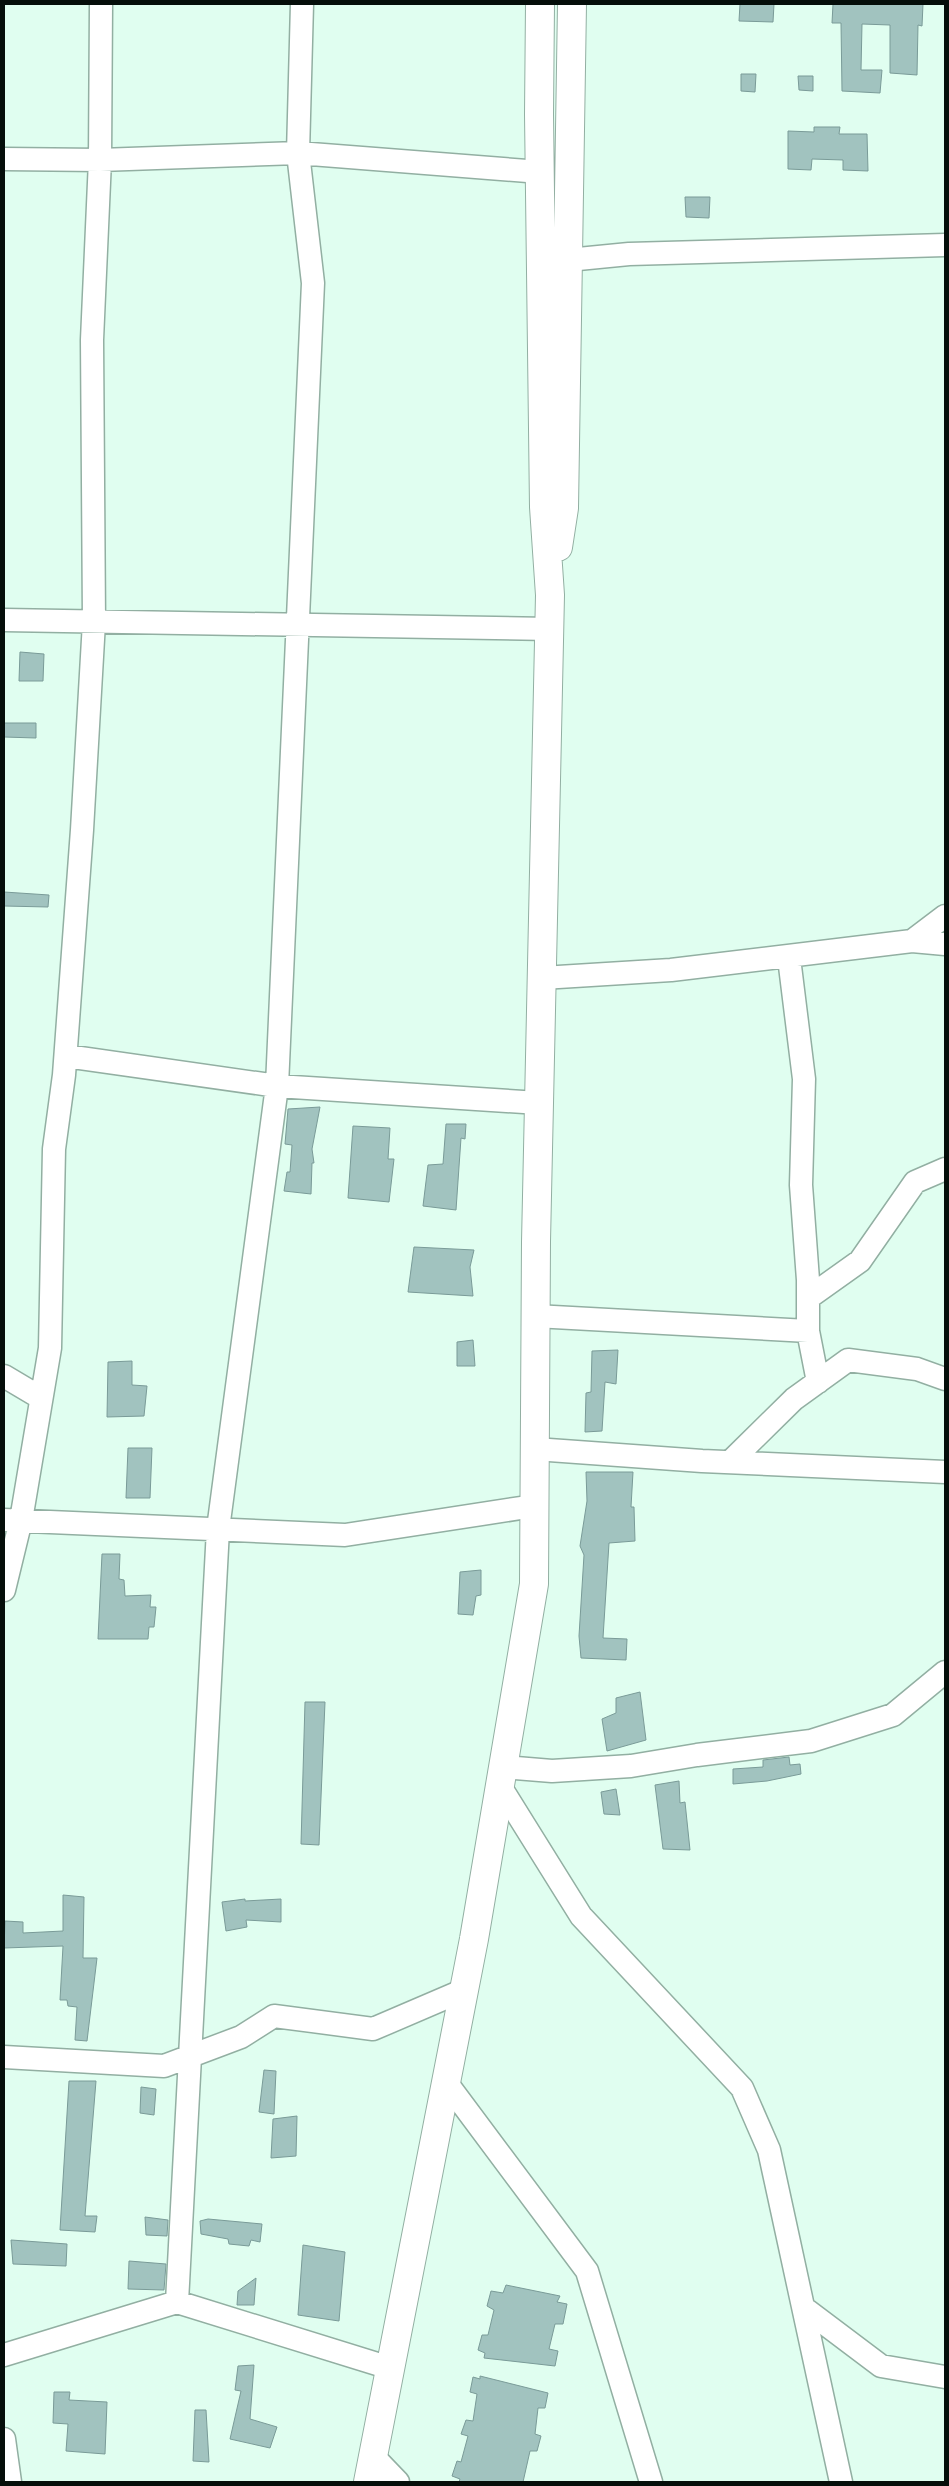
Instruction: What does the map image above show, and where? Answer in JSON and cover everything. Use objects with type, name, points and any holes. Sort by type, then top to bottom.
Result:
[{"type":"highway","points":[[368,2482],[464,1990],[534,1584],[539,1103],[550,629],[550,595],[544,508],[540,4]]},
{"type":"highway","points":[[550,595],[564,508],[572,4]]},
{"type":"street","points":[[4,1590],[12,1520],[42,1398],[50,1348],[54,1149],[66,1056],[94,622],[92,340],[100,160],[101,4]]},
{"type":"street","points":[[178,2302],[218,1529],[277,1086],[313,283],[298,153],[302,4]]},
{"type":"street","points":[[4,159],[100,160],[298,153],[540,172]]},
{"type":"street","points":[[568,260],[629,254],[945,245]]},
{"type":"street","points":[[4,620],[550,629]]},
{"type":"street","points":[[912,941],[945,916]]},
{"type":"street","points":[[542,978],[671,970],[789,958],[912,941],[945,944]]},
{"type":"street","points":[[789,958],[804,1079],[801,1185],[808,1298],[808,1331],[818,1382]]},
{"type":"street","points":[[66,1056],[277,1086],[539,1103]]},
{"type":"street","points":[[808,1298],[860,1261],[916,1182],[945,1169]]},
{"type":"street","points":[[536,1316],[808,1331]]},
{"type":"street","points":[[731,1462],[794,1399],[848,1360],[917,1369],[945,1378]]},
{"type":"street","points":[[4,1376],[42,1398]]},
{"type":"street","points":[[535,1449],[731,1462],[945,1472]]},
{"type":"street","points":[[12,1520],[345,1535],[534,1506]]},
{"type":"street","points":[[840,2482],[769,2150],[742,2088],[581,1916],[501,1777],[552,1771],[631,1766],[697,1755],[811,1741],[893,1715],[945,1672]]},
{"type":"street","points":[[4,2057],[164,2066],[241,2036],[274,2016],[373,2028],[464,1990]]},
{"type":"street","points":[[446,2082],[587,2271],[651,2482]]},
{"type":"street","points":[[4,2355],[178,2302],[390,2368]]},
{"type":"street","points":[[804,2308],[881,2366],[945,2377]]},
{"type":"street","points":[[4,2439],[10,2482]]},
{"type":"street","points":[[373,2456],[398,2482]]},
{"type":"building","points":[[740,4],[774,4],[773,22],[739,21]]},
{"type":"building","points":[[833,4],[923,4],[922,26],[918,25],[917,75],[890,73],[890,25],[862,24],[861,70],[882,70],[880,93],[842,91],[841,23],[832,23]]},
{"type":"building","points":[[741,74],[756,74],[755,92],[741,91]]},
{"type":"building","points":[[798,76],[813,76],[813,91],[799,90]]},
{"type":"building","points":[[814,127],[840,127],[839,134],[867,134],[868,171],[843,170],[843,160],[812,159],[811,170],[788,169],[788,131],[814,132]]},
{"type":"building","points":[[685,197],[710,197],[709,218],[686,217]]},
{"type":"building","points":[[20,652],[44,654],[43,681],[19,681]]},
{"type":"building","points":[[4,723],[36,723],[36,738],[4,737]]},
{"type":"building","points":[[4,892],[49,895],[48,907],[4,906]]},
{"type":"building","points":[[320,1107],[312,1149],[314,1163],[312,1163],[311,1194],[284,1191],[287,1172],[290,1172],[292,1145],[285,1144],[288,1109]]},
{"type":"building","points":[[446,1124],[466,1124],[465,1139],[461,1138],[456,1210],[423,1206],[428,1165],[443,1164]]},
{"type":"building","points":[[353,1126],[390,1128],[388,1159],[394,1159],[389,1202],[348,1198]]},
{"type":"building","points":[[414,1247],[474,1250],[470,1267],[473,1296],[408,1292]]},
{"type":"building","points":[[473,1340],[475,1366],[457,1366],[457,1342]]},
{"type":"building","points":[[618,1350],[616,1384],[605,1382],[602,1431],[585,1432],[586,1393],[591,1392],[592,1351]]},
{"type":"building","points":[[132,1361],[132,1385],[147,1386],[144,1416],[107,1417],[108,1362]]},
{"type":"building","points":[[128,1448],[152,1448],[150,1498],[126,1498]]},
{"type":"building","points":[[586,1472],[633,1472],[631,1507],[634,1507],[635,1541],[609,1543],[603,1638],[627,1639],[626,1660],[581,1658],[579,1636],[584,1555],[580,1546],[587,1501]]},
{"type":"building","points":[[102,1554],[120,1554],[119,1579],[124,1580],[125,1596],[151,1595],[150,1607],[156,1607],[154,1627],[149,1627],[148,1639],[98,1639]]},
{"type":"building","points":[[481,1570],[481,1595],[476,1596],[473,1615],[458,1614],[460,1572]]},
{"type":"building","points":[[640,1692],[646,1740],[607,1751],[602,1719],[616,1713],[616,1698]]},
{"type":"building","points":[[305,1702],[325,1702],[319,1845],[301,1844]]},
{"type":"building","points":[[789,1757],[790,1765],[800,1764],[801,1774],[767,1781],[733,1784],[733,1769],[763,1767],[763,1760]]},
{"type":"building","points":[[679,1781],[680,1803],[685,1802],[690,1850],[663,1849],[655,1785]]},
{"type":"building","points":[[616,1789],[620,1815],[604,1814],[601,1792]]},
{"type":"building","points":[[63,1895],[84,1897],[83,1958],[97,1958],[87,2041],[75,2040],[77,2007],[68,2006],[67,2000],[60,2000],[63,1946],[4,1948],[5,1921],[23,1922],[23,1933],[63,1931]]},
{"type":"building","points":[[245,1899],[245,1901],[281,1899],[281,1922],[246,1920],[247,1927],[226,1931],[222,1902]]},
{"type":"building","points":[[264,2070],[276,2071],[274,2114],[259,2112]]},
{"type":"building","points":[[69,2081],[96,2081],[85,2216],[97,2216],[95,2232],[60,2230]]},
{"type":"building","points":[[141,2087],[156,2089],[154,2115],[140,2113]]},
{"type":"building","points":[[297,2116],[296,2156],[271,2158],[273,2119]]},
{"type":"building","points":[[145,2217],[168,2220],[167,2236],[146,2235]]},
{"type":"building","points":[[208,2219],[262,2224],[260,2242],[251,2240],[249,2246],[229,2244],[228,2239],[201,2234],[200,2221]]},
{"type":"building","points":[[11,2240],[67,2244],[66,2266],[13,2264]]},
{"type":"building","points":[[303,2245],[345,2252],[339,2321],[298,2315]]},
{"type":"building","points":[[129,2261],[166,2264],[164,2290],[128,2289]]},
{"type":"building","points":[[256,2278],[254,2305],[237,2305],[238,2291]]},
{"type":"building","points":[[506,2285],[560,2296],[557,2302],[567,2304],[563,2324],[555,2324],[549,2349],[558,2351],[555,2366],[484,2358],[485,2353],[478,2350],[482,2335],[488,2335],[494,2310],[487,2306],[491,2291],[503,2293]]},
{"type":"building","points":[[254,2365],[250,2419],[277,2427],[270,2448],[230,2439],[241,2391],[235,2390],[238,2366]]},
{"type":"building","points":[[480,2376],[548,2393],[545,2408],[538,2408],[535,2434],[541,2436],[537,2451],[530,2451],[523,2482],[459,2482],[460,2479],[452,2476],[457,2461],[461,2462],[468,2436],[461,2434],[466,2420],[473,2421],[477,2394],[470,2392],[473,2377],[480,2379]]},
{"type":"building","points":[[54,2392],[70,2392],[69,2400],[107,2402],[105,2454],[66,2451],[68,2424],[53,2423]]},
{"type":"building","points":[[195,2410],[206,2410],[209,2462],[193,2461]]}]
